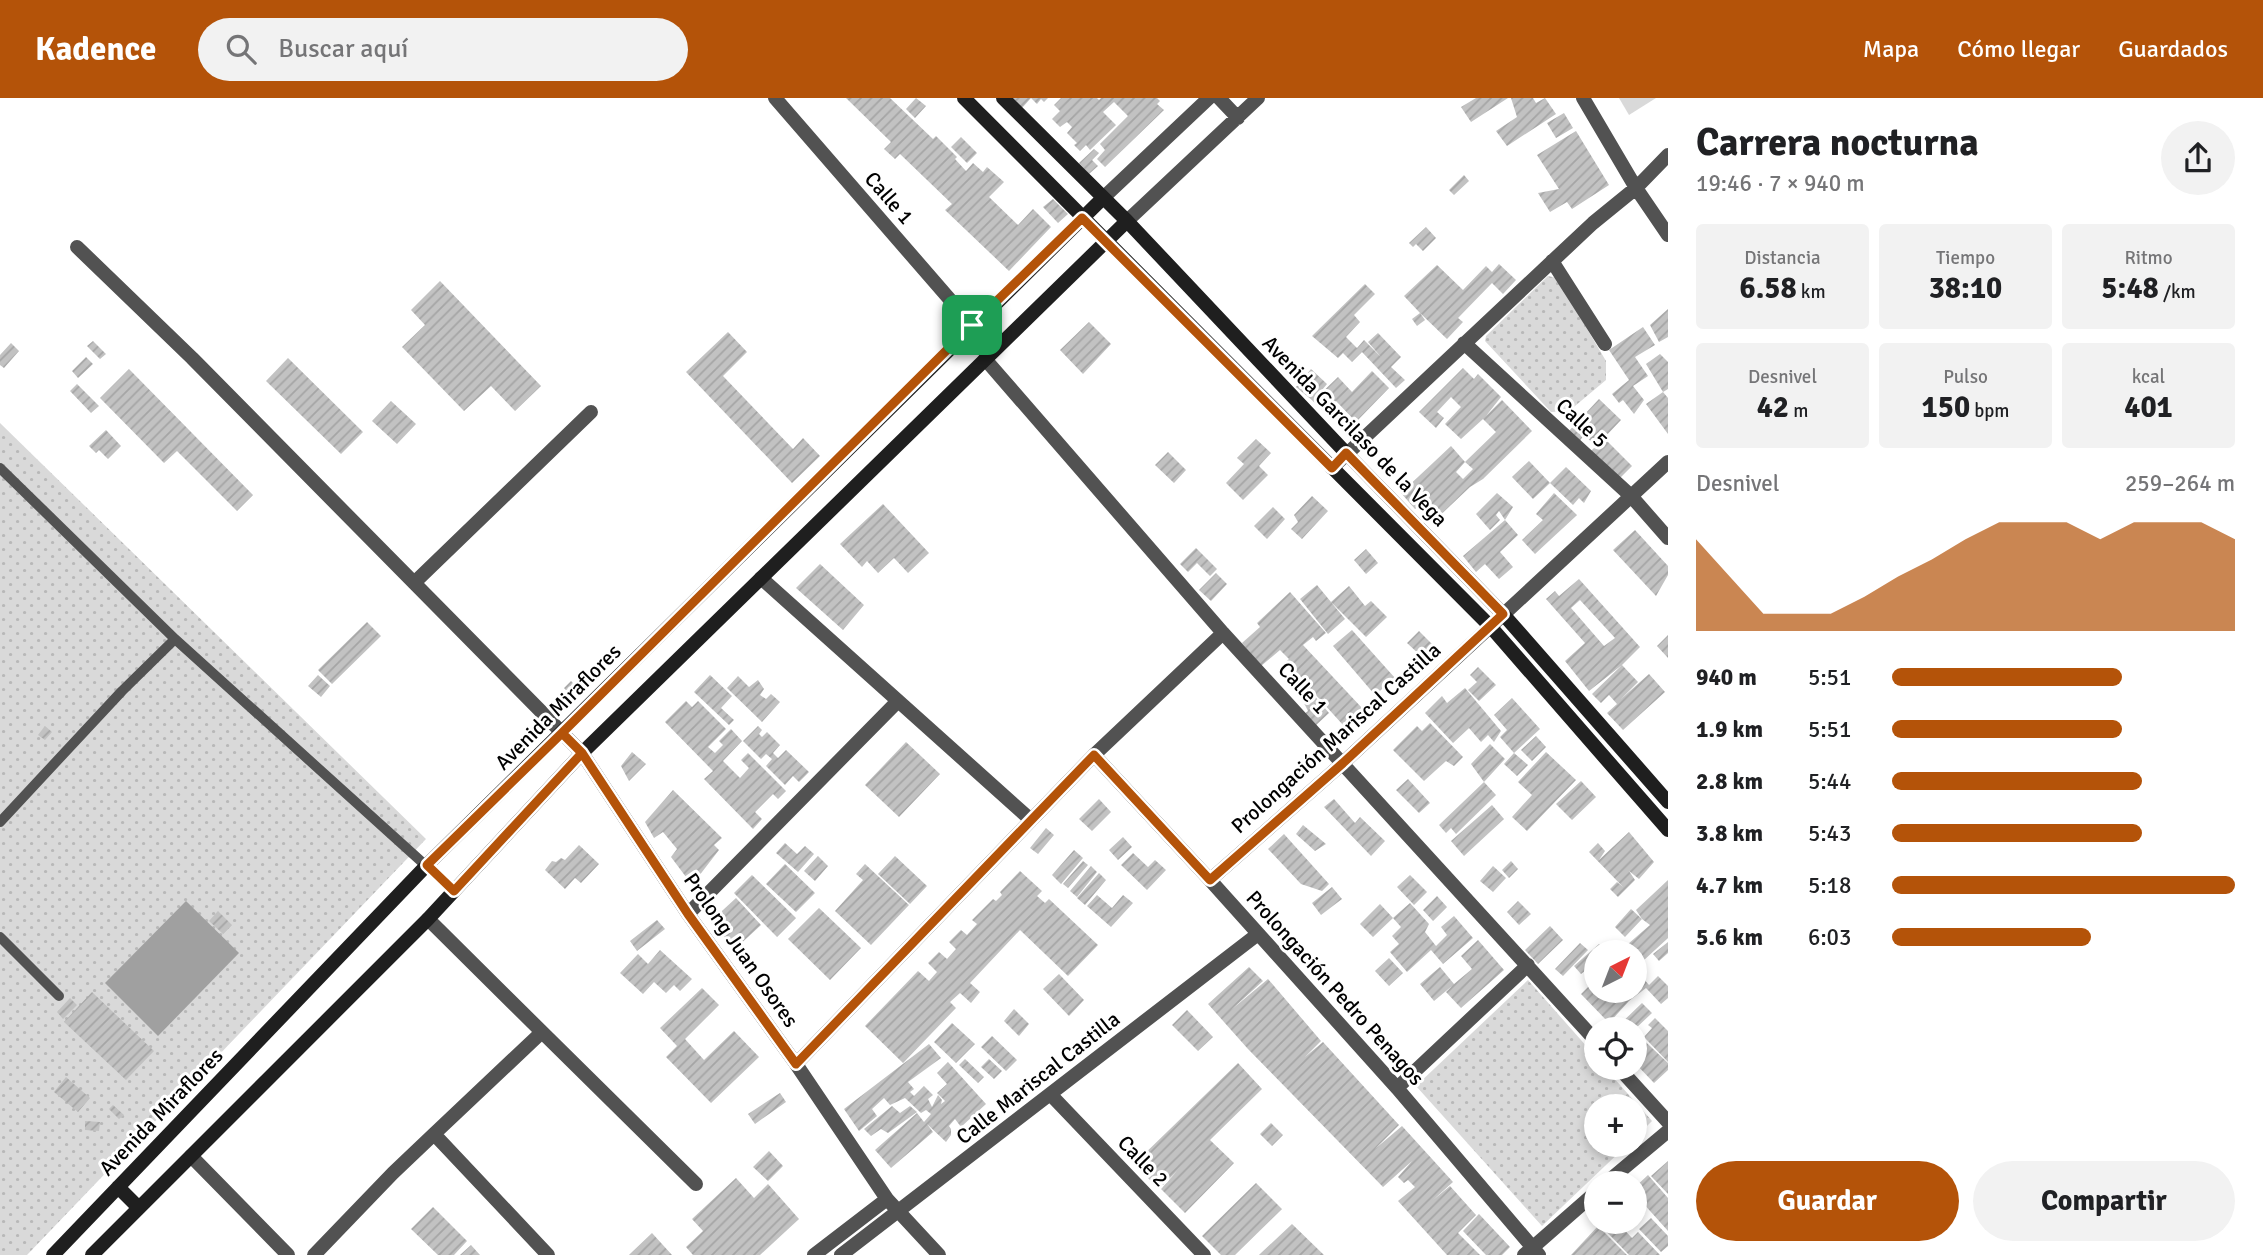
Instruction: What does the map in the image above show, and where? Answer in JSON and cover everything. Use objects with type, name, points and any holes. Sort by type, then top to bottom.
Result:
[{"type":"street","name":"Calle 1","points":[[775,98],[972,325]]},
{"type":"street","name":"Avenida Garcilaso de la Vega","points":[[964,98],[1490,626],[1668,830]]},
{"type":"street","name":"Avenida Garcilaso de la Vega","points":[[1003,98],[1127,221],[1346,453],[1503,614],[1668,802]]},
{"type":"street","points":[[1103,198],[1209,98]]},
{"type":"street","points":[[1219,98],[1238,118]]},
{"type":"street","points":[[92,1255],[428,919],[582,753],[1105,242],[1258,98]]},
{"type":"street","points":[[1583,98],[1636,188],[1668,234]]},
{"type":"street","points":[[1332,468],[1593,223],[1636,188],[1668,155]]},
{"type":"street","name":"Avenida Miraflores","points":[[53,1255],[427,865],[1103,198]]},
{"type":"street","name":"Prolong Juan Osores","points":[[78,247],[192,358],[582,753],[688,914],[796,1064],[887,1199],[939,1255]]},
{"type":"street","points":[[1552,261],[1605,344]]},
{"type":"street","name":"Calle 5","points":[[1464,343],[1631,496],[1668,538]]},
{"type":"street","name":"Calle 1","points":[[985,359],[1223,633],[1584,1028]]},
{"type":"street","points":[[414,583],[591,412]]},
{"type":"street","points":[[1503,614],[1668,462]]},
{"type":"street","points":[[761,578],[1031,820]]},
{"type":"street","name":"Prolongación Mariscal Castilla","points":[[1210,880],[1343,763],[1503,614]]},
{"type":"street","points":[[796,1064],[1094,755],[1223,633]]},
{"type":"street","points":[[688,914],[898,701]]},
{"type":"street","name":"Prolongación Pedro Penagos","points":[[1094,755],[1397,1088],[1532,1252]]},
{"type":"street","points":[[428,919],[696,1184]]},
{"type":"street","name":"Calle Mariscal Castilla","points":[[841,1255],[1258,934]]},
{"type":"street","points":[[1397,1088],[1528,965]]},
{"type":"street","points":[[314,1255],[393,1172],[542,1032]]},
{"type":"street","points":[[1630,1080],[1668,1122]]},
{"type":"street","name":"Calle 2","points":[[1051,1095],[1204,1255]]},
{"type":"street","points":[[1620,1171],[1668,1131]]},
{"type":"street","points":[[434,1134],[548,1255]]},
{"type":"street","points":[[191,1156],[288,1255]]},
{"type":"street","points":[[118,1187],[139,1208]]},
{"type":"street","points":[[814,1255],[887,1199]]},
{"type":"street","points":[[1532,1252],[1584,1203]]},
{"type":"lane","points":[[0,468],[175,639],[454,891]]},
{"type":"lane","points":[[0,822],[122,691],[175,639]]},
{"type":"lane","points":[[0,937],[59,996]]},
{"type":"shaded area","points":[[1619,98],[1656,98],[1629,115]]},
{"type":"shaded area","points":[[1548,276],[1557,278],[1606,361],[1606,380],[1569,411],[1551,412],[1485,341],[1486,336]]},
{"type":"shaded area","points":[[0,423],[426,839],[27,1255],[0,1255]]},
{"type":"shaded area","points":[[186,901],[239,953],[158,1036],[105,983]]},
{"type":"shaded area","points":[[1528,980],[1584,1043],[1584,1080],[1616,1080],[1628,1094],[1584,1094],[1584,1157],[1614,1157],[1600,1171],[1584,1171],[1584,1186],[1542,1226],[1416,1086]]},
{"type":"building","points":[[846,98],[890,98],[933,139],[936,136],[957,157],[955,159],[966,171],[973,163],[983,172],[987,167],[1004,182],[989,197],[1018,225],[1033,209],[1051,227],[1009,271],[945,210],[952,204],[900,154],[895,159],[884,149],[891,142]]},
{"type":"building","points":[[916,98],[926,106],[915,118],[906,109]]},
{"type":"building","points":[[1012,98],[1031,98],[1022,108]]},
{"type":"building","points":[[1031,98],[1048,98],[1044,102],[1041,99],[1037,104]]},
{"type":"building","points":[[1061,98],[1157,98],[1160,101],[1157,104],[1164,110],[1105,167],[1097,159],[1105,150],[1100,144],[1128,116],[1114,102],[1103,112],[1116,125],[1090,150],[1086,145],[1080,151],[1074,145],[1077,143],[1067,133],[1072,127],[1067,122],[1060,127],[1052,119],[1060,111],[1054,105]]},
{"type":"building","points":[[1476,98],[1508,98],[1471,122],[1461,107]]},
{"type":"building","points":[[1511,98],[1533,98],[1536,103],[1545,98],[1556,114],[1507,146],[1496,131],[1517,117]]},
{"type":"building","points":[[1564,113],[1573,128],[1556,138],[1547,123]]},
{"type":"building","points":[[1576,131],[1609,185],[1572,209],[1567,202],[1550,212],[1538,193],[1559,189],[1537,155]]},
{"type":"building","points":[[961,137],[977,153],[967,163],[951,147]]},
{"type":"building","points":[[1094,149],[1099,153],[1092,160],[1098,166],[1089,174],[1079,163]]},
{"type":"building","points":[[1464,175],[1469,181],[1454,195],[1449,190]]},
{"type":"building","points":[[1053,199],[1068,214],[1058,223],[1043,207]]},
{"type":"building","points":[[1426,227],[1436,238],[1423,251],[1416,244],[1413,247],[1409,243]]},
{"type":"building","points":[[1499,264],[1516,280],[1503,294],[1492,283],[1458,318],[1463,322],[1447,339],[1404,296],[1437,265],[1463,290],[1486,266],[1492,272]]},
{"type":"building","points":[[440,281],[541,386],[515,411],[491,386],[464,411],[402,347],[425,325],[411,310]]},
{"type":"building","points":[[1365,284],[1375,294],[1354,315],[1360,322],[1346,337],[1357,348],[1364,340],[1381,357],[1368,342],[1378,333],[1401,357],[1391,367],[1405,380],[1396,388],[1362,352],[1352,362],[1343,353],[1338,358],[1312,336]]},
{"type":"building","points":[[1668,309],[1668,337],[1659,342],[1650,325]]},
{"type":"building","points":[[1420,313],[1425,320],[1417,326],[1412,319]]},
{"type":"building","points":[[1089,322],[1111,344],[1083,374],[1060,350]]},
{"type":"building","points":[[1643,327],[1655,345],[1635,357],[1648,376],[1633,386],[1644,400],[1634,414],[1623,400],[1619,403],[1612,394],[1629,380],[1609,350]]},
{"type":"building","points":[[728,332],[747,352],[723,376],[793,449],[803,438],[820,456],[792,483],[686,372]]},
{"type":"building","points":[[93,341],[106,354],[100,359],[87,346]]},
{"type":"building","points":[[11,343],[19,351],[4,368],[0,365],[0,355]]},
{"type":"building","points":[[1660,354],[1668,362],[1668,389],[1663,392],[1646,364]]},
{"type":"building","points":[[86,357],[93,364],[78,378],[72,371]]},
{"type":"building","points":[[288,358],[363,432],[341,454],[266,381]]},
{"type":"building","points":[[1463,368],[1474,379],[1478,374],[1501,397],[1486,416],[1502,400],[1532,431],[1483,479],[1470,487],[1432,523],[1426,516],[1432,510],[1424,500],[1415,509],[1401,493],[1451,446],[1465,462],[1496,432],[1483,419],[1461,439],[1445,424],[1461,407],[1451,397],[1437,412],[1444,418],[1436,428],[1419,412]],"holes":[[[1465,462],[1473,469],[1463,479],[1456,472]]]},
{"type":"building","points":[[129,369],[253,495],[237,511],[177,451],[164,463],[100,398]]},
{"type":"building","points":[[1311,369],[1327,384],[1313,401],[1296,387]]},
{"type":"building","points":[[1372,371],[1389,388],[1356,422],[1336,401],[1324,412],[1313,401],[1338,377],[1352,392]]},
{"type":"building","points":[[77,384],[99,406],[91,413],[70,391]]},
{"type":"building","points":[[1663,392],[1668,398],[1668,434],[1646,404]]},
{"type":"building","points":[[1599,399],[1621,420],[1604,438],[1632,466],[1618,480],[1589,453],[1596,446],[1584,435],[1579,442],[1569,431]]},
{"type":"building","points":[[391,401],[416,424],[397,444],[372,421]]},
{"type":"building","points":[[106,430],[121,446],[108,459],[99,450],[96,453],[89,446]]},
{"type":"building","points":[[1256,439],[1271,453],[1259,466],[1268,475],[1243,500],[1226,483],[1244,464],[1237,458]]},
{"type":"building","points":[[1168,452],[1186,470],[1174,483],[1155,465]]},
{"type":"building","points":[[1529,461],[1550,483],[1533,499],[1512,477]]},
{"type":"building","points":[[1566,467],[1591,491],[1584,503],[1579,498],[1573,505],[1550,483]]},
{"type":"building","points":[[1497,493],[1513,507],[1505,520],[1499,511],[1496,515],[1500,520],[1490,530],[1476,514]]},
{"type":"building","points":[[1554,493],[1577,515],[1535,554],[1522,540],[1543,520],[1536,514]]},
{"type":"building","points":[[1312,496],[1328,511],[1302,539],[1291,529],[1298,522],[1294,515]]},
{"type":"building","points":[[883,504],[929,553],[908,573],[894,558],[878,573],[867,561],[862,567],[840,544]]},
{"type":"building","points":[[1273,507],[1285,519],[1267,539],[1254,526]]},
{"type":"building","points":[[1505,520],[1518,535],[1500,552],[1513,567],[1499,579],[1485,564],[1476,572],[1463,556]]},
{"type":"building","points":[[1635,530],[1668,566],[1668,575],[1656,596],[1613,550]]},
{"type":"building","points":[[1196,548],[1217,569],[1210,576],[1197,563],[1188,572],[1180,564]]},
{"type":"building","points":[[1366,549],[1378,563],[1366,574],[1354,560]]},
{"type":"building","points":[[820,564],[864,605],[843,630],[796,588]]},
{"type":"building","points":[[1216,573],[1227,584],[1211,601],[1199,590]]},
{"type":"building","points":[[1579,579],[1640,647],[1589,691],[1565,661],[1585,643],[1546,599],[1555,591],[1559,596]],"holes":[[[1580,600],[1615,638],[1604,646],[1571,608]]]},
{"type":"building","points":[[1317,585],[1345,619],[1328,634],[1300,599]]},
{"type":"building","points":[[1349,586],[1365,606],[1371,601],[1387,617],[1366,637],[1331,602]]},
{"type":"building","points":[[1290,592],[1326,633],[1316,641],[1313,637],[1303,645],[1362,708],[1343,725],[1286,662],[1289,659],[1280,650],[1261,666],[1242,643],[1260,627],[1257,623]]},
{"type":"building","points":[[367,622],[381,636],[332,684],[318,670]]},
{"type":"building","points":[[1352,630],[1395,678],[1375,695],[1333,646]]},
{"type":"building","points":[[1419,631],[1433,645],[1422,657],[1407,643]]},
{"type":"building","points":[[1668,635],[1668,658],[1657,646]]},
{"type":"building","points":[[1622,665],[1638,682],[1621,699],[1649,674],[1665,692],[1623,730],[1607,713],[1617,704],[1609,695],[1601,703],[1592,694]]},
{"type":"building","points":[[1478,667],[1496,685],[1479,701],[1468,690],[1477,682],[1470,675]]},
{"type":"building","points":[[318,675],[330,686],[321,697],[308,686]]},
{"type":"building","points":[[710,675],[732,696],[721,708],[734,720],[729,725],[694,692]]},
{"type":"building","points":[[738,676],[749,687],[758,680],[764,689],[760,695],[766,699],[771,694],[780,702],[762,722],[727,688]]},
{"type":"building","points":[[571,681],[579,689],[571,696],[564,688]]},
{"type":"building","points":[[1465,688],[1501,731],[1494,742],[1488,735],[1481,742],[1469,728],[1453,743],[1425,713],[1442,696],[1447,703]]},
{"type":"building","points":[[1313,694],[1329,713],[1314,727],[1303,715],[1308,711],[1304,703]]},
{"type":"building","points":[[1512,698],[1540,729],[1514,753],[1500,737],[1507,730],[1494,715]]},
{"type":"building","points":[[686,701],[692,707],[698,701],[726,729],[708,747],[715,753],[723,745],[719,741],[731,729],[742,741],[723,761],[740,778],[749,768],[741,760],[748,753],[786,791],[778,799],[773,794],[755,812],[762,819],[753,829],[704,779],[713,771],[665,722]]},
{"type":"building","points":[[1430,723],[1463,757],[1454,766],[1446,761],[1424,781],[1393,750],[1417,726],[1422,731]]},
{"type":"building","points":[[45,726],[52,732],[45,740],[38,735]]},
{"type":"building","points":[[758,726],[762,730],[759,734],[762,737],[767,732],[780,745],[773,753],[778,758],[786,750],[809,772],[799,782],[793,776],[785,785],[766,766],[772,759],[766,754],[761,759],[743,741]]},
{"type":"building","points":[[1536,736],[1546,747],[1532,761],[1521,750]]},
{"type":"building","points":[[906,742],[940,774],[899,817],[865,785]]},
{"type":"building","points":[[1490,744],[1505,759],[1484,782],[1471,764]]},
{"type":"building","points":[[632,752],[646,764],[629,781],[621,766]]},
{"type":"building","points":[[1546,752],[1576,780],[1527,831],[1512,817],[1532,795],[1518,782]]},
{"type":"building","points":[[1514,753],[1528,765],[1517,776],[1504,764]]},
{"type":"building","points":[[1408,779],[1430,803],[1419,813],[1396,790]]},
{"type":"building","points":[[1581,781],[1596,797],[1572,820],[1556,804]]},
{"type":"building","points":[[1484,782],[1496,795],[1456,834],[1451,828],[1446,833],[1439,825]]},
{"type":"building","points":[[673,790],[722,838],[714,845],[719,850],[692,885],[671,857],[677,849],[663,832],[654,838],[645,822]]},
{"type":"building","points":[[1099,799],[1111,812],[1092,831],[1079,819]]},
{"type":"building","points":[[1334,799],[1355,823],[1360,817],[1385,841],[1371,856],[1324,807]]},
{"type":"building","points":[[1492,805],[1504,819],[1464,856],[1451,841]]},
{"type":"building","points":[[1303,825],[1326,844],[1315,851],[1296,834]]},
{"type":"building","points":[[1046,828],[1054,835],[1038,854],[1030,848]]},
{"type":"building","points":[[1629,832],[1654,862],[1639,879],[1629,871],[1635,880],[1618,897],[1610,889],[1617,882],[1623,887],[1589,852],[1598,843],[1605,851],[1599,860]]},
{"type":"building","points":[[1284,834],[1329,884],[1322,891],[1301,884],[1268,849]]},
{"type":"building","points":[[1123,837],[1132,847],[1118,860],[1109,850]]},
{"type":"building","points":[[785,843],[797,854],[805,846],[814,854],[798,872],[776,853]]},
{"type":"building","points":[[579,845],[599,864],[581,883],[575,878],[565,889],[545,870],[552,861],[556,862],[561,858],[565,860]]},
{"type":"building","points":[[1074,850],[1083,858],[1061,884],[1052,875]]},
{"type":"building","points":[[1133,853],[1148,867],[1155,860],[1166,870],[1147,890],[1121,865]]},
{"type":"building","points":[[818,856],[828,866],[815,881],[804,871]]},
{"type":"building","points":[[895,856],[927,886],[910,904],[878,874]]},
{"type":"building","points":[[1083,861],[1088,865],[1068,888],[1063,884]]},
{"type":"building","points":[[1511,861],[1518,869],[1509,878],[1502,870]]},
{"type":"building","points":[[785,864],[815,893],[796,912],[766,884]]},
{"type":"building","points":[[865,864],[909,905],[871,945],[835,911],[863,880],[856,874]]},
{"type":"building","points":[[1091,866],[1097,872],[1077,897],[1070,891]]},
{"type":"building","points":[[1493,866],[1506,878],[1493,892],[1480,881]]},
{"type":"building","points":[[1020,871],[1042,891],[1037,896],[1045,903],[1049,899],[1098,945],[1068,976],[1020,930],[970,983],[980,992],[971,1003],[960,993],[950,1002],[956,1008],[903,1063],[865,1026],[918,971],[929,981],[937,972],[928,963],[939,952],[947,959],[956,949],[949,942],[961,930],[967,935],[977,924],[972,920],[993,899],[996,901],[1002,895],[1000,892]]},
{"type":"building","points":[[1099,873],[1106,880],[1085,905],[1077,898]]},
{"type":"building","points":[[752,875],[796,918],[777,937],[734,893]]},
{"type":"building","points":[[1410,875],[1427,892],[1414,905],[1397,887]]},
{"type":"building","points":[[1668,880],[1668,938],[1647,957],[1647,940],[1633,940],[1650,925],[1636,910]]},
{"type":"building","points":[[1332,887],[1342,899],[1321,915],[1312,903]]},
{"type":"building","points":[[1097,895],[1112,908],[1123,895],[1133,903],[1111,927],[1087,906]]},
{"type":"building","points":[[1437,896],[1447,907],[1433,921],[1423,910]]},
{"type":"building","points":[[736,898],[761,925],[735,949],[710,922]]},
{"type":"building","points":[[1518,901],[1531,914],[1519,925],[1507,912]]},
{"type":"building","points":[[1410,903],[1429,924],[1425,932],[1436,946],[1447,935],[1441,927],[1454,916],[1473,938],[1443,964],[1431,950],[1407,972],[1390,952],[1399,944],[1392,936],[1401,927],[1393,918]]},
{"type":"building","points":[[1380,904],[1393,918],[1373,937],[1360,924]]},
{"type":"building","points":[[819,908],[861,948],[830,980],[788,939]]},
{"type":"building","points":[[1631,909],[1642,919],[1625,937],[1615,927]]},
{"type":"building","points":[[218,911],[232,925],[223,934],[209,921]]},
{"type":"building","points":[[657,920],[665,929],[637,951],[630,941]]},
{"type":"building","points":[[1550,926],[1563,940],[1538,964],[1525,950]]},
{"type":"building","points":[[1478,940],[1504,970],[1461,1008],[1446,992],[1452,986],[1434,1001],[1420,984],[1440,967],[1454,984],[1472,969],[1461,956]]},
{"type":"building","points":[[1668,942],[1668,953],[1659,961],[1653,954]]},
{"type":"building","points":[[1580,943],[1584,946],[1584,954],[1563,976],[1555,969]]},
{"type":"building","points":[[660,950],[692,979],[680,991],[674,985],[666,993],[654,982],[643,994],[620,973],[638,954],[648,964]]},
{"type":"building","points":[[1584,957],[1584,972],[1581,974],[1574,966]]},
{"type":"building","points":[[1389,958],[1403,973],[1389,986],[1375,971]]},
{"type":"building","points":[[1249,967],[1263,981],[1231,1010],[1268,979],[1321,1041],[1305,1057],[1323,1042],[1399,1125],[1375,1149],[1402,1126],[1453,1182],[1433,1200],[1450,1186],[1476,1215],[1458,1233],[1480,1255],[1447,1255],[1398,1201],[1415,1187],[1408,1180],[1404,1183],[1398,1177],[1412,1161],[1383,1187],[1248,1049],[1208,1004]]},
{"type":"building","points":[[1059,974],[1084,1000],[1069,1016],[1043,989]]},
{"type":"building","points":[[1658,976],[1668,986],[1668,998],[1661,1004],[1647,989],[1647,983],[1649,985]]},
{"type":"building","points":[[702,988],[719,1005],[685,1039],[704,1060],[734,1031],[759,1057],[711,1103],[666,1057],[677,1046],[660,1028]]},
{"type":"building","points":[[92,992],[154,1051],[126,1080],[64,1022]]},
{"type":"building","points":[[70,998],[77,1005],[63,1019],[57,1012]]},
{"type":"building","points":[[1590,1003],[1627,1003],[1614,1017],[1603,1017]]},
{"type":"building","points":[[1642,1003],[1652,1013],[1647,1018],[1627,1017]]},
{"type":"building","points":[[1014,1009],[1029,1024],[1019,1036],[1004,1021]]},
{"type":"building","points":[[1187,1010],[1213,1037],[1198,1051],[1172,1025]]},
{"type":"building","points":[[1655,1018],[1668,1031],[1668,1062],[1647,1040],[1647,1034],[1652,1028],[1648,1025]]},
{"type":"building","points":[[952,1023],[975,1044],[956,1063],[934,1042]]},
{"type":"building","points":[[992,1036],[1017,1060],[1006,1071],[981,1047]]},
{"type":"building","points":[[1647,1043],[1668,1063],[1668,1070],[1654,1083],[1647,1076]]},
{"type":"building","points":[[929,1044],[941,1058],[908,1082],[914,1089],[910,1092],[914,1096],[924,1086],[933,1095],[928,1099],[932,1107],[938,1095],[942,1100],[941,1104],[945,1101],[937,1093],[947,1084],[937,1073],[948,1062],[986,1104],[961,1127],[955,1119],[949,1126],[951,1135],[946,1142],[927,1124],[933,1132],[891,1168],[875,1150],[917,1113],[924,1122],[931,1114],[926,1110],[921,1113],[905,1098],[890,1105],[884,1098],[872,1109],[877,1116],[859,1131],[844,1109]]},
{"type":"building","points":[[965,1059],[984,1077],[978,1083],[959,1065]]},
{"type":"building","points":[[989,1059],[1002,1071],[994,1079],[981,1067]]},
{"type":"building","points":[[1238,1063],[1262,1089],[1210,1140],[1234,1163],[1185,1213],[1161,1189],[1177,1171],[1159,1189],[1134,1164]]},
{"type":"building","points":[[66,1077],[90,1098],[78,1112],[54,1092]]},
{"type":"building","points":[[780,1093],[786,1102],[755,1124],[748,1114]]},
{"type":"building","points":[[113,1105],[124,1115],[119,1119],[109,1109]]},
{"type":"building","points":[[892,1106],[900,1113],[910,1106],[917,1112],[888,1133],[881,1129],[871,1136],[864,1129]]},
{"type":"building","points":[[85,1121],[100,1122],[99,1131],[85,1130]]},
{"type":"building","points":[[1271,1123],[1283,1135],[1272,1146],[1260,1134]]},
{"type":"building","points":[[769,1151],[783,1166],[768,1181],[753,1167]]},
{"type":"building","points":[[1668,1161],[1668,1194],[1651,1176]]},
{"type":"building","points":[[1647,1176],[1668,1198],[1668,1231],[1647,1208]]},
{"type":"building","points":[[736,1178],[754,1198],[768,1184],[799,1219],[760,1255],[693,1255],[686,1247],[703,1231],[692,1219]]},
{"type":"building","points":[[1256,1183],[1282,1209],[1235,1255],[1221,1255],[1202,1236]]},
{"type":"building","points":[[433,1207],[467,1241],[454,1255],[438,1255],[411,1229]]},
{"type":"building","points":[[1479,1214],[1510,1247],[1502,1255],[1486,1255],[1463,1231]]},
{"type":"building","points":[[1651,1218],[1668,1236],[1668,1246],[1661,1252],[1644,1234],[1647,1234],[1647,1222]]},
{"type":"building","points":[[1292,1224],[1324,1255],[1259,1255]]},
{"type":"building","points":[[652,1233],[672,1255],[629,1255]]},
{"type":"building","points":[[1591,1234],[1606,1234],[1627,1255],[1571,1255]]},
{"type":"building","points":[[1609,1234],[1628,1234],[1632,1238],[1640,1234],[1660,1255],[1629,1255]]},
{"type":"building","points":[[471,1245],[480,1255],[460,1255]]},
{"type":"route","points":[[972,325],[562,733],[582,753],[454,891],[427,865],[562,733],[582,753],[688,914],[796,1064],[1094,755],[1210,880],[1343,763],[1503,614],[1346,453],[1332,468],[1082,218],[972,325]]}]
